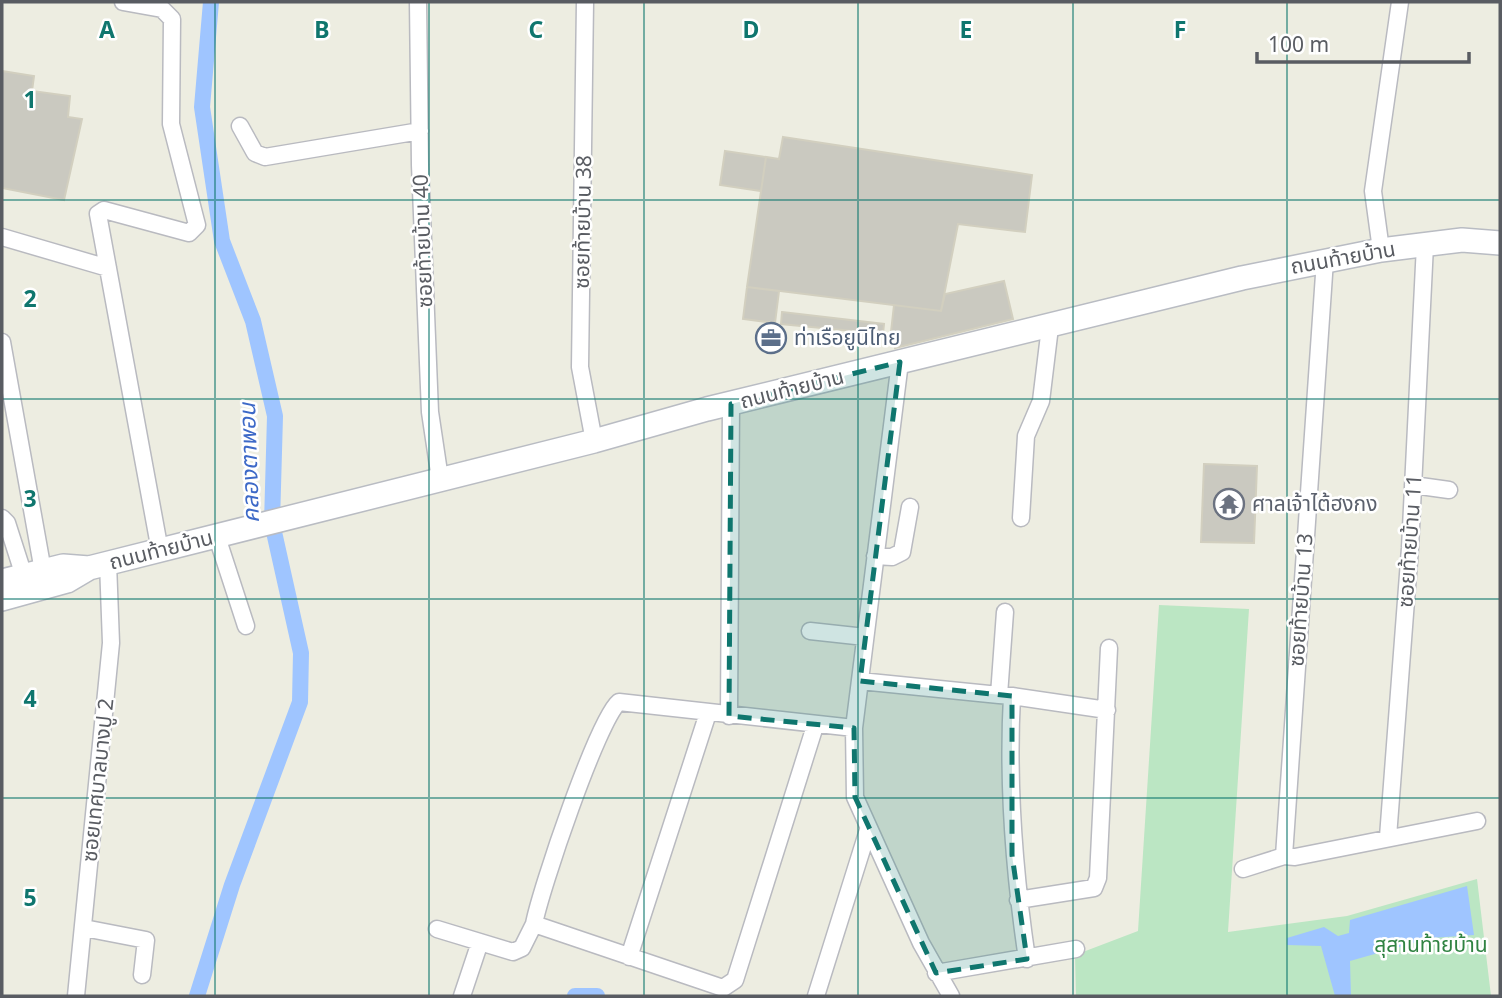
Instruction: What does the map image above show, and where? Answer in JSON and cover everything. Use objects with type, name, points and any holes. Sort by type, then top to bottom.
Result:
[{"type":"street","points":[[123,2],[162,9],[172,19],[172,124],[197,225],[189,233],[101,211],[99,214],[160,551]]},
{"type":"street","name":"ซอยท้ายบ้าน 40","points":[[418,2],[430,412],[439,479]]},
{"type":"street","name":"ซอยท้ายบ้าน 38","points":[[585,2],[580,368],[594,441]]},
{"type":"street","points":[[1381,250],[1373,191],[1400,2]]},
{"type":"street","points":[[240,126],[255,153],[265,157],[420,131]]},
{"type":"street","points":[[2,237],[108,268]]},
{"type":"street","name":"ถนนท้ายบ้าน","points":[[2,599],[67,581],[99,566],[731,404],[1325,260],[1462,240],[1500,243]]},
{"type":"street","name":"ซอยท้ายบ้าน 11","points":[[1388,837],[1413,485],[1425,245]]},
{"type":"street","name":"ซอยท้ายบ้าน 13","points":[[1284,856],[1325,260]]},
{"type":"street","points":[[1021,518],[1026,436],[1041,401],[1050,327]]},
{"type":"street","points":[[2,342],[34,573]]},
{"type":"street","points":[[900,362],[854,728],[855,797],[936,973],[951,996]]},
{"type":"street","points":[[729,716],[731,404]]},
{"type":"street","points":[[1413,485],[1449,489]]},
{"type":"street","points":[[875,556],[892,556],[902,552],[910,507]]},
{"type":"street","points":[[2,518],[34,573]]},
{"type":"street","points":[[217,537],[246,626]]},
{"type":"street","name":"ถนนท้ายบ้าน","points":[[2,581],[63,566],[99,566]]},
{"type":"street","name":"ซอยเทศบาลบางปู 2","points":[[76,996],[111,643],[99,566]]},
{"type":"street","points":[[1005,612],[1012,855],[1027,959]]},
{"type":"street","points":[[810,631],[865,636]]},
{"type":"street","points":[[1018,900],[1094,888],[1098,878],[1109,648]]},
{"type":"street","points":[[860,681],[1006,695],[1107,710]]},
{"type":"street","points":[[437,929],[517,952],[534,924],[582,775],[614,706],[619,702],[815,726],[854,728]]},
{"type":"street","points":[[629,957],[708,713]]},
{"type":"street","points":[[534,924],[723,988],[735,980],[815,726]]},
{"type":"street","points":[[1243,869],[1284,856],[1295,857],[1477,821]]},
{"type":"street","points":[[816,996],[869,830]]},
{"type":"street","points":[[84,928],[145,940],[142,975]]},
{"type":"street","points":[[462,996],[480,942]]},
{"type":"street","points":[[936,973],[1076,949]]},
{"type":"highlighted area","points":[[900,362],[860,681],[1012,696],[1012,855],[1027,959],[936,973],[855,797],[854,728],[729,716],[731,404]]},
{"type":"green space","name":"สุสานท้ายบ้าน","points":[[1159,605],[1249,609],[1228,932],[1347,916],[1477,879],[1491,996],[1076,996],[1075,955],[1138,931]]},
{"type":"water","points":[[1467,886],[1474,935],[1431,938],[1350,961],[1351,996],[1335,996],[1321,946],[1287,945],[1287,938],[1324,927],[1338,936],[1349,933],[1350,920]]},
{"type":"building","points":[[2,71],[34,76],[32,91],[70,96],[68,117],[82,119],[64,200],[2,188]]},
{"type":"building","points":[[783,137],[1032,175],[1025,232],[958,224],[941,311],[747,287],[766,157],[779,159]]},
{"type":"building","points":[[725,151],[766,157],[761,191],[720,185]]},
{"type":"building","points":[[1004,281],[1013,319],[895,348],[891,332],[894,305],[941,311],[945,294]]},
{"type":"building","points":[[747,287],[779,291],[775,323],[743,319]]},
{"type":"building","points":[[782,312],[884,324],[883,334],[781,324]]},
{"type":"building","name":"ศาลเจ้าไต้ฮงกง","points":[[1204,464],[1257,466],[1254,543],[1201,542]]},
{"type":"waterway","name":"คลองตาพอน","points":[[197,996],[232,885],[300,702],[301,653],[272,523],[275,416],[253,321],[222,241],[202,107],[211,2]]},
{"type":"waterway","points":[[575,996],[597,996]]},
{"type":"place","name":"ท่าเรือยูนิไทย","points":[[771,338]]},
{"type":"place","name":"ศาลเจ้าไต้ฮงกง","points":[[1229,504]]}]
